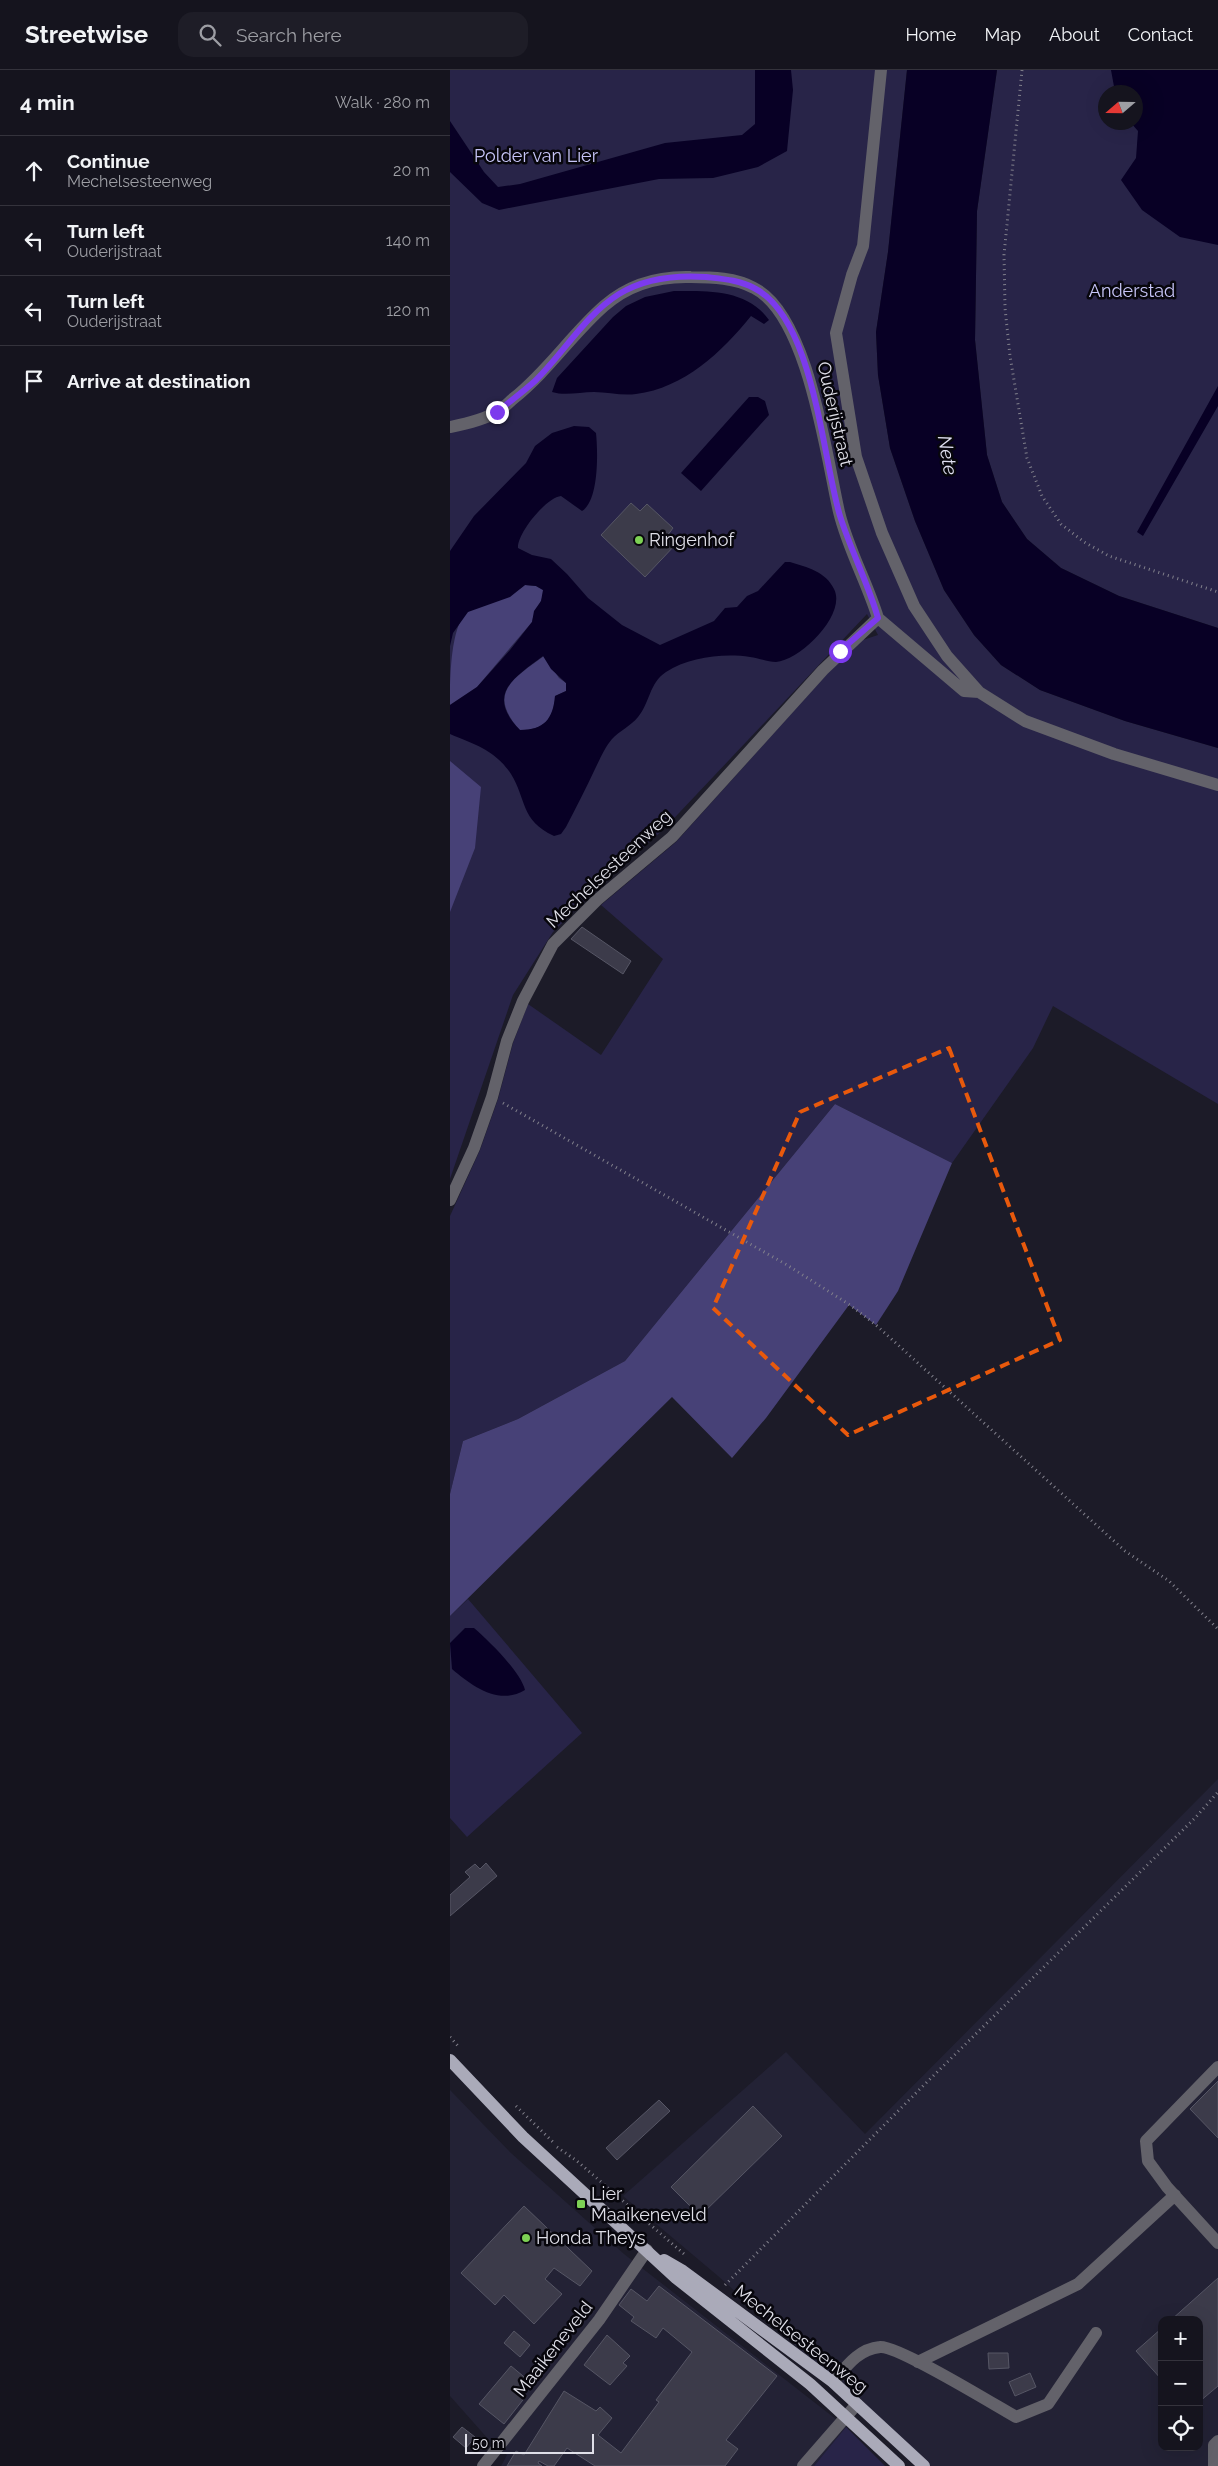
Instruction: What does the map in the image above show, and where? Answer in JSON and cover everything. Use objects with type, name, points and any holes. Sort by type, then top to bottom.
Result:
[{"type":"main road","name":"Mechelsesteenweg","points":[[450,2060],[524,2137],[676,2278],[810,2384],[847,2416],[899,2466]]},
{"type":"main road","name":"Mechelsesteenweg","points":[[647,2250],[683,2271],[833,2382],[924,2466]]},
{"type":"street","points":[[881,70],[863,246],[852,275],[836,333],[856,457],[882,534],[910,597],[947,656],[979,692],[1025,721],[1114,754],[1218,785]]},
{"type":"street","name":"Ouderijstraat","points":[[450,427],[497,412],[535,382],[603,307],[619,294],[640,284],[672,276],[733,280],[755,288],[778,308],[793,331],[804,360],[840,515],[878,618]]},
{"type":"street","points":[[878,618],[964,691],[979,692]]},
{"type":"street","name":"Mechelsesteenweg","points":[[450,1200],[474,1148],[492,1097],[507,1041],[522,1002],[553,944],[597,900],[672,837],[834,657],[878,618]]},
{"type":"street","points":[[1218,2067],[1146,2141],[1148,2161],[1175,2195],[1218,2243]]},
{"type":"street","points":[[918,2362],[1078,2284],[1175,2195]]},
{"type":"street","name":"Maaikeneveld","points":[[483,2466],[598,2320],[647,2250]]},
{"type":"street","points":[[833,2382],[856,2356],[882,2346],[918,2362],[1016,2418],[1048,2404],[1096,2333]]},
{"type":"street","points":[[803,2466],[857,2404]]},
{"type":"street","points":[[1214,2466],[1214,2445],[1218,2441]]},
{"type":"path","points":[[1022,70],[1004,255],[1005,308],[1010,356],[1027,458],[1042,496],[1061,524],[1084,542],[1109,556],[1218,592]]},
{"type":"path","points":[[492,1097],[787,1265],[850,1305],[876,1325],[1125,1551],[1169,1581],[1218,1629]]},
{"type":"path","points":[[724,2287],[923,2086],[1195,1818],[1218,1792]]},
{"type":"path","points":[[450,2038],[462,2050]]},
{"type":"path","points":[[512,2102],[558,2147],[577,2160],[688,2257]]},
{"type":"path","points":[[717,2280],[730,2292]]},
{"type":"highlighted area","points":[[949,1048],[1060,1340],[848,1435],[713,1308],[800,1112]]},
{"type":"shaded area","points":[[525,585],[536,586],[543,590],[542,598],[532,622],[477,687],[450,705],[452,654],[458,627],[463,617],[469,611],[504,597]]},
{"type":"shaded area","points":[[544,656],[559,678],[566,683],[566,691],[555,696],[550,717],[546,722],[535,728],[520,730],[510,717],[505,706],[505,696],[508,687],[514,679]]},
{"type":"shaded area","points":[[450,761],[481,787],[475,848],[450,912]]},
{"type":"shaded area","points":[[835,1104],[952,1163],[898,1291],[876,1325],[849,1305],[766,1418],[732,1458],[672,1397],[450,1616],[450,1494],[463,1441],[518,1419],[625,1361]]},
{"type":"shaded area","points":[[1218,1779],[1218,2466],[930,2466],[718,2276],[623,2196],[786,2052],[865,2134]]},
{"type":"shaded area","points":[[450,2090],[511,2153],[624,2254],[846,2427],[814,2466],[501,2466],[507,2455],[489,2440],[450,2396]]},
{"type":"green space","name":"Polder van Lier","points":[[450,70],[907,70],[888,252],[876,332],[878,375],[890,448],[915,521],[944,590],[974,635],[1001,665],[1040,690],[1125,721],[1218,748],[1218,1104],[1053,1006],[1033,1048],[952,1163],[835,1104],[625,1361],[518,1419],[463,1441],[450,1494],[450,1216],[480,1150],[498,1099],[513,1043],[528,1004],[601,1055],[663,959],[601,905],[676,842],[827,674],[863,640],[878,635],[867,614],[662,831],[611,875],[553,932],[513,995],[450,1179]]},
{"type":"green space","name":"Anderstad","points":[[997,70],[1218,70],[1218,628],[1119,596],[1061,568],[1027,539],[1002,502],[987,455],[975,340],[977,211]]},
{"type":"green space","points":[[468,1599],[582,1733],[467,1837],[450,1818],[450,1616]]},
{"type":"green space","points":[[846,2427],[885,2466],[814,2466]]},
{"type":"water","points":[[755,70],[791,70],[793,90],[787,151],[758,167],[713,178],[659,179],[499,210],[482,203],[450,172],[450,121],[484,172],[498,187],[520,184],[665,143],[742,135],[755,124]]},
{"type":"water","name":"Nete","points":[[907,70],[997,70],[977,211],[975,340],[987,455],[1002,502],[1027,539],[1061,568],[1119,596],[1218,628],[1218,748],[1125,721],[1040,690],[1001,665],[974,635],[944,590],[915,521],[890,448],[878,375],[876,332],[888,252]]},
{"type":"water","points":[[1111,70],[1218,70],[1218,245],[1180,237],[1142,210],[1121,180],[1136,158],[1137,130],[1143,130],[1143,85],[1114,85]]},
{"type":"water","points":[[674,291],[713,292],[738,297],[750,302],[769,320],[764,324],[751,316],[728,343],[701,366],[686,376],[654,390],[636,394],[594,392],[562,394],[552,392],[557,378],[613,317],[626,306],[645,297]]},
{"type":"water","points":[[1218,386],[1218,406],[1143,536],[1137,532]]},
{"type":"water","points":[[749,397],[758,397],[765,401],[769,415],[701,491],[681,473]]},
{"type":"water","points":[[574,426],[589,427],[596,433],[596,475],[592,497],[588,506],[582,511],[561,496],[548,502],[527,525],[519,541],[518,548],[532,555],[551,559],[588,598],[622,625],[660,645],[714,621],[725,608],[737,607],[747,596],[758,591],[785,562],[803,566],[821,574],[831,583],[836,599],[834,611],[828,623],[819,634],[809,645],[786,659],[776,662],[740,656],[707,657],[675,667],[660,677],[638,717],[615,736],[607,746],[566,827],[561,834],[554,836],[535,823],[526,809],[511,774],[498,759],[484,749],[450,734],[450,705],[477,687],[510,650],[532,622],[534,611],[541,601],[543,590],[536,586],[525,585],[510,597],[468,612],[453,633],[450,646],[450,551],[474,516],[526,463],[535,446],[552,433]],"holes":[[[543,656],[551,669],[566,683],[566,691],[555,696],[552,711],[546,722],[535,728],[520,730],[510,717],[505,706],[504,697],[508,688],[522,672]]]},
{"type":"water","points":[[465,1628],[474,1628],[495,1648],[517,1674],[525,1690],[505,1696],[496,1695],[468,1682],[452,1669],[450,1643]]},
{"type":"building","name":"Ringenhof","points":[[631,503],[640,511],[647,504],[673,528],[667,536],[676,544],[645,577],[601,535]]},
{"type":"building","points":[[582,927],[631,961],[623,974],[571,939]]},
{"type":"building","points":[[486,1863],[497,1876],[450,1916],[450,1895],[470,1877],[465,1872],[475,1864],[480,1869]]},
{"type":"building","points":[[1218,2081],[1218,2138],[1190,2109]]},
{"type":"building","points":[[659,2100],[670,2111],[617,2160],[606,2148]]},
{"type":"building","points":[[753,2106],[782,2136],[700,2216],[671,2187]]},
{"type":"building","name":"Honda Theys","points":[[524,2206],[592,2271],[580,2286],[554,2268],[545,2279],[562,2294],[534,2324],[504,2295],[495,2305],[461,2273]]},
{"type":"building","points":[[1218,2278],[1218,2386],[1203,2399],[1203,2316],[1175,2316]]},
{"type":"building","points":[[659,2286],[777,2376],[726,2440],[738,2449],[725,2466],[595,2466],[567,2448],[554,2466],[548,2466],[539,2461],[538,2463],[542,2466],[507,2466],[516,2451],[524,2455],[564,2391],[596,2411],[600,2407],[612,2418],[598,2435],[621,2453],[659,2402],[656,2400],[692,2352],[663,2328],[656,2338],[631,2321],[634,2317],[619,2305],[631,2289],[647,2301]]},
{"type":"building","points":[[514,2331],[530,2345],[520,2357],[504,2343]]},
{"type":"building","points":[[1158,2332],[1158,2376],[1136,2351]]},
{"type":"building","points":[[607,2335],[630,2356],[623,2363],[627,2366],[610,2385],[584,2365]]},
{"type":"building","points":[[988,2353],[1008,2353],[1009,2368],[989,2369]]},
{"type":"building","points":[[511,2366],[529,2381],[521,2391],[526,2396],[504,2424],[479,2404]]},
{"type":"building","points":[[1030,2373],[1036,2387],[1015,2396],[1009,2382]]},
{"type":"building","points":[[462,2427],[475,2437],[466,2448],[453,2437]]},
{"type":"place","name":"Ringenhof","points":[[639,540]]},
{"type":"place","name":"Lier Maaikeneveld","points":[[581,2204]]},
{"type":"place","name":"Honda Theys","points":[[526,2238]]},
{"type":"route","points":[[497,412],[535,382],[577,334],[603,307],[619,294],[640,284],[672,276],[733,280],[755,288],[778,308],[793,331],[804,360],[840,515],[878,618],[840,651]]}]
